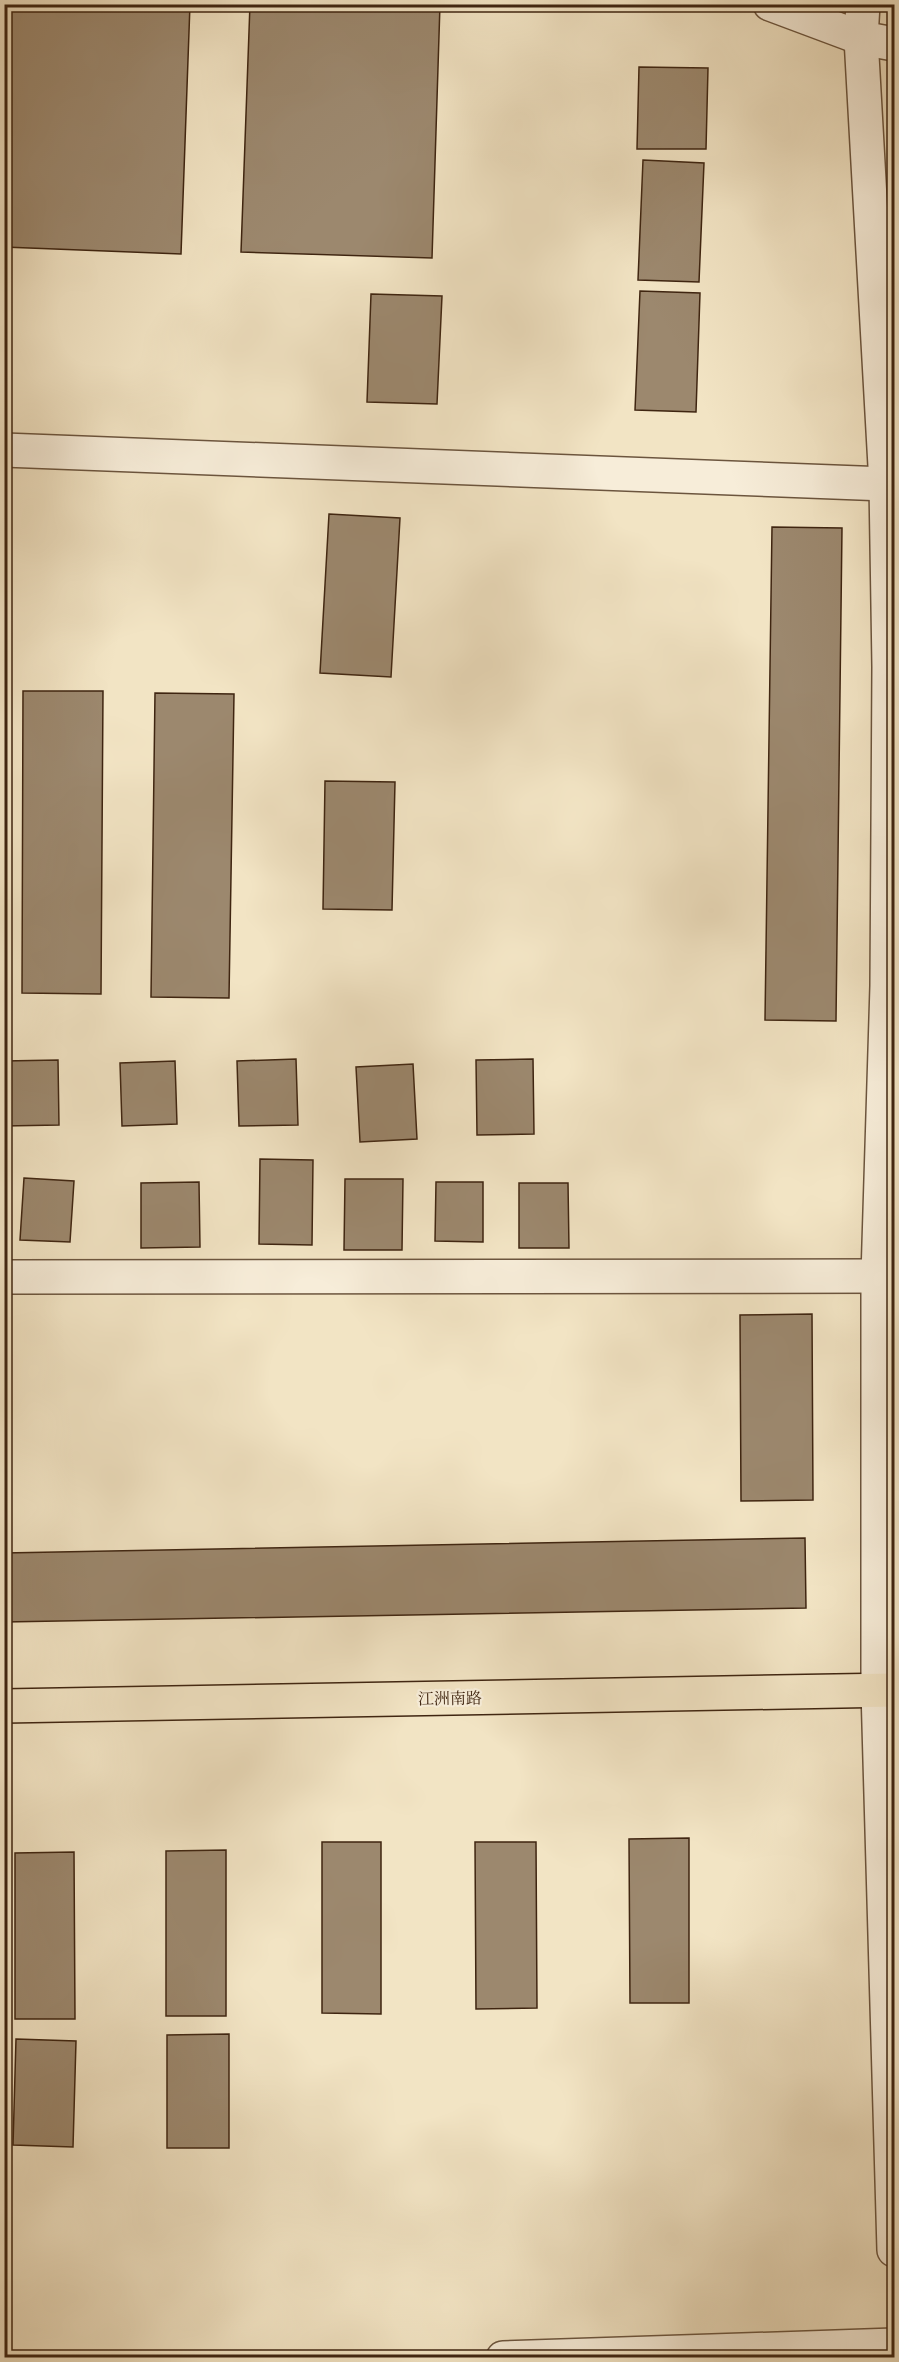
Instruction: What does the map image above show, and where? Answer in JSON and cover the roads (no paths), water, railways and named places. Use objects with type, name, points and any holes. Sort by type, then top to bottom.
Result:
[{"type":"main road","name":"江洲南路","points":[[4,1706],[886,1690]]},
{"type":"street","points":[[770,4],[861,38],[894,44]]},
{"type":"street","points":[[863,4],[861,38],[886,484],[892,667],[891,986],[878,1276],[894,2250]]},
{"type":"street","points":[[4,450],[886,484]]},
{"type":"street","points":[[4,1277],[878,1276]]},
{"type":"street","points":[[503,2358],[894,2345]]}]
